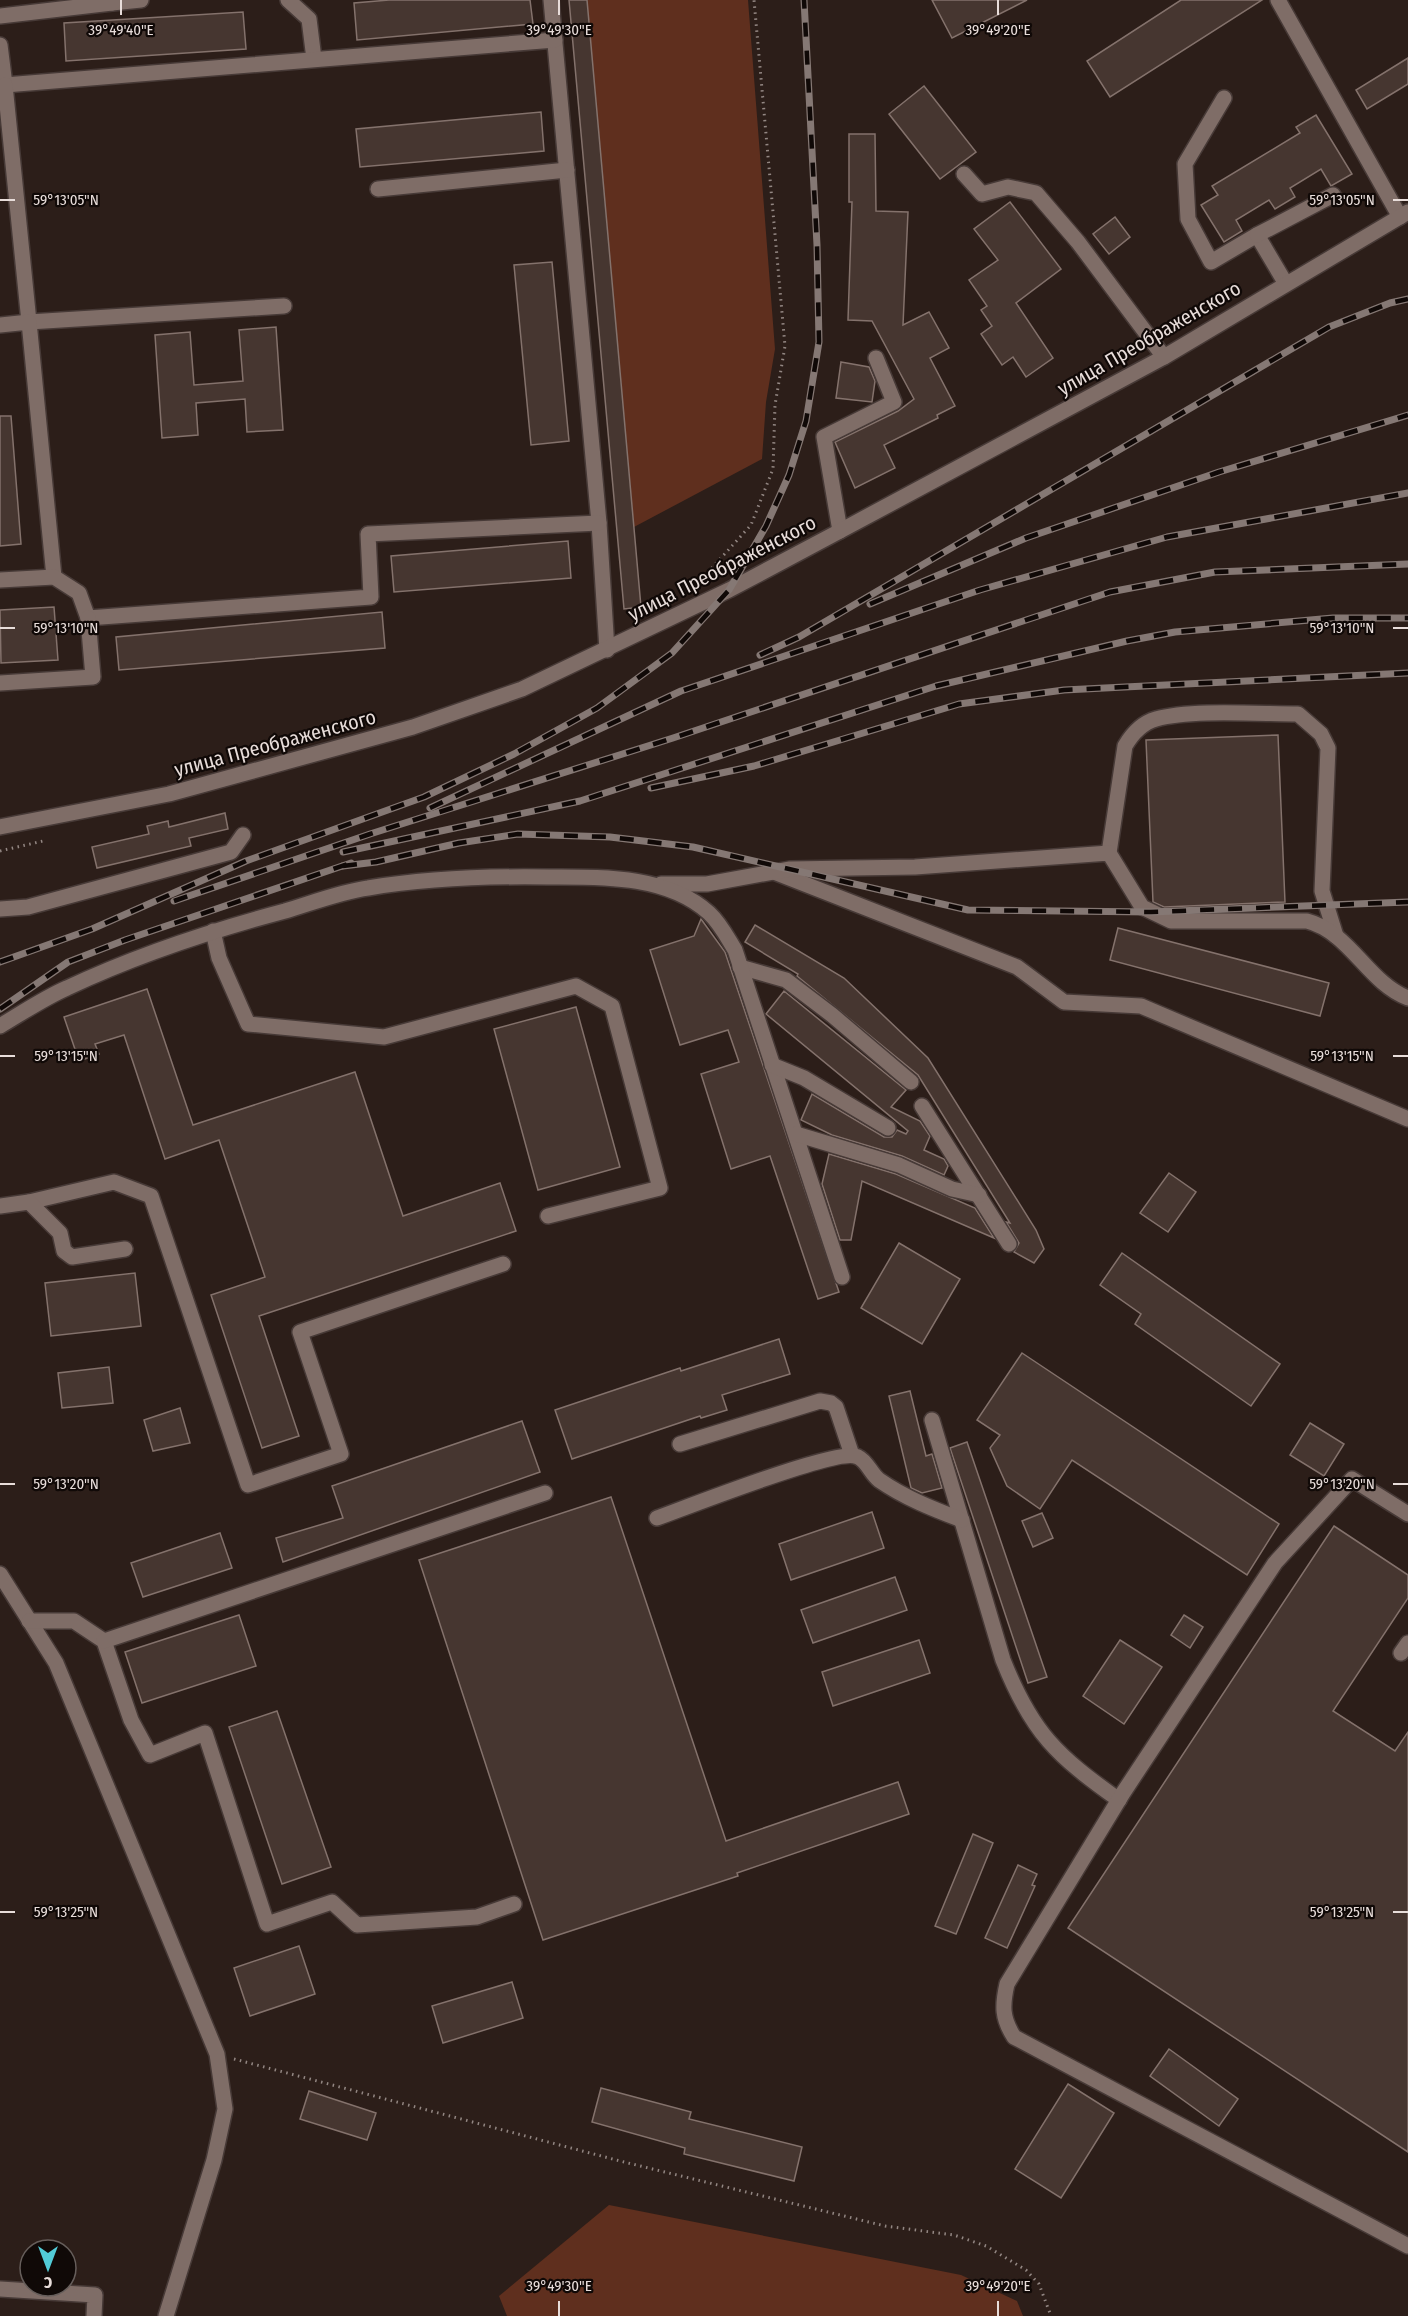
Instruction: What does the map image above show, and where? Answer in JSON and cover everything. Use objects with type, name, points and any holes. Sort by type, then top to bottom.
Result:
[{"type":"street","points":[[0,16],[141,0]]},
{"type":"street","points":[[288,0],[309,19],[314,59]]},
{"type":"street","points":[[551,0],[598,523],[607,650]]},
{"type":"street","points":[[1278,0],[1404,215]]},
{"type":"street","points":[[5,85],[555,40]]},
{"type":"street","points":[[0,45],[54,577]]},
{"type":"street","points":[[1224,98],[1185,164],[1188,219],[1211,262],[1333,195]]},
{"type":"street","points":[[378,189],[567,170]]},
{"type":"street","points":[[964,174],[982,194],[1008,187],[1036,193],[1078,242],[1164,357]]},
{"type":"street","name":"улица Преображенского","points":[[0,827],[169,794],[413,727],[522,689],[607,650],[840,531],[1164,357],[1404,215]]},
{"type":"street","points":[[1257,235],[1286,284]]},
{"type":"street","points":[[0,325],[284,306]]},
{"type":"street","points":[[840,531],[824,437],[894,402],[876,358]]},
{"type":"street","points":[[88,618],[371,597],[368,534],[598,523]]},
{"type":"street","points":[[0,580],[54,577],[79,592],[88,618],[93,677],[0,683]]},
{"type":"street","points":[[1336,936],[1322,891],[1328,748],[1321,734],[1298,714],[1176,715],[1155,719],[1132,735],[1125,746],[1109,853],[1142,907],[1171,921],[1307,921],[1323,925],[1392,989],[1408,998]]},
{"type":"street","points":[[0,909],[28,907],[231,852],[243,835]]},
{"type":"street","points":[[0,1026],[65,988],[143,954],[366,888],[439,879],[590,877],[653,884],[706,884],[774,872],[836,867],[915,867],[1109,853]]},
{"type":"street","points":[[774,872],[1017,967],[1064,1002],[1141,1006],[1408,1119]]},
{"type":"street","points":[[653,884],[682,896],[708,912],[735,950],[842,1277]]},
{"type":"street","points":[[213,932],[219,958],[248,1024],[384,1037],[576,986],[612,1006],[660,1188],[548,1216]]},
{"type":"street","points":[[740,967],[786,980],[832,1015],[911,1082]]},
{"type":"street","points":[[772,1065],[804,1077],[888,1128]]},
{"type":"street","points":[[922,1106],[1009,1244]]},
{"type":"street","points":[[796,1134],[899,1165],[952,1189],[979,1195]]},
{"type":"street","points":[[0,1206],[29,1202],[114,1182],[151,1196],[248,1485],[341,1454],[300,1332],[503,1264]]},
{"type":"street","points":[[29,1202],[60,1233],[67,1255],[72,1257],[124,1249]]},
{"type":"street","points":[[680,1444],[820,1401],[831,1402],[836,1407],[852,1455]]},
{"type":"street","points":[[932,1420],[1003,1660],[1018,1697],[1038,1729],[1060,1755],[1119,1800]]},
{"type":"street","points":[[657,1518],[813,1463],[852,1455],[859,1457],[877,1478],[907,1498],[962,1520]]},
{"type":"street","points":[[1408,1514],[1352,1479],[1275,1563],[1119,1800],[1007,1984],[1002,2005],[1004,2022],[1014,2037],[1408,2246]]},
{"type":"street","points":[[104,1641],[545,1493]]},
{"type":"street","points":[[0,1574],[56,1663],[218,2054],[225,2109],[214,2160],[166,2316]]},
{"type":"street","points":[[30,1621],[74,1621],[104,1641],[131,1720],[150,1755],[205,1733],[267,1924],[332,1902],[357,1925],[477,1917],[514,1904]]},
{"type":"street","points":[[0,2289],[95,2295],[94,2316]]},
{"type":"path","points":[[711,597],[711,569],[751,525],[773,469],[775,405],[785,346],[754,0]]},
{"type":"path","points":[[0,851],[43,841]]},
{"type":"path","points":[[218,2054],[624,2162],[885,2226],[954,2235],[986,2246],[1026,2271],[1039,2284],[1051,2316]]},
{"type":"shaded area","points":[[587,0],[748,0],[775,349],[766,402],[762,459],[634,527]]},
{"type":"shaded area","points":[[609,2205],[961,2275],[1017,2301],[1023,2316],[507,2316],[499,2296]]},
{"type":"building","points":[[389,0],[530,0],[533,24],[357,40],[354,3]]},
{"type":"building","points":[[569,0],[587,0],[641,607],[624,609]]},
{"type":"building","points":[[932,0],[1027,0],[952,38]]},
{"type":"building","points":[[1181,0],[1262,0],[1110,97],[1087,61]]},
{"type":"building","points":[[243,12],[246,49],[66,61],[64,23]]},
{"type":"building","points":[[1408,58],[1408,84],[1367,109],[1356,90]]},
{"type":"building","points":[[924,86],[976,152],[940,179],[889,114]]},
{"type":"building","points":[[541,112],[544,151],[360,167],[356,129]]},
{"type":"building","points":[[1316,115],[1352,174],[1331,186],[1321,169],[1290,188],[1295,197],[1275,209],[1269,200],[1236,220],[1242,231],[1224,242],[1201,205],[1218,195],[1212,186],[1300,133],[1296,127]]},
{"type":"building","points":[[849,134],[875,134],[876,211],[908,212],[903,325],[929,312],[949,348],[930,358],[955,406],[937,415],[938,418],[884,445],[895,468],[855,488],[835,442],[898,411],[914,399],[872,321],[848,320],[852,202],[849,202]]},
{"type":"building","points":[[1010,202],[1061,269],[1016,303],[1053,358],[1026,377],[1013,357],[1002,365],[981,334],[992,326],[981,310],[987,306],[969,280],[998,260],[974,229]]},
{"type":"building","points":[[1115,217],[1130,237],[1109,254],[1093,234]]},
{"type":"building","points":[[552,262],[569,441],[531,445],[514,265]]},
{"type":"building","points":[[276,327],[283,430],[247,432],[245,399],[196,403],[198,435],[162,438],[155,335],[190,332],[194,385],[243,381],[239,330]]},
{"type":"building","points":[[841,362],[869,367],[875,381],[872,402],[836,398]]},
{"type":"building","points":[[0,416],[11,416],[21,544],[0,546]]},
{"type":"building","points":[[568,541],[571,578],[394,592],[391,556]]},
{"type":"building","points":[[54,607],[58,660],[1,663],[0,610]]},
{"type":"building","points":[[382,612],[385,648],[119,670],[116,637]]},
{"type":"building","points":[[1278,735],[1285,902],[1164,907],[1153,902],[1146,740]]},
{"type":"building","points":[[225,813],[228,829],[189,838],[191,846],[97,868],[92,847],[149,834],[147,826],[168,821],[169,827]]},
{"type":"building","points":[[701,919],[725,952],[839,1292],[818,1299],[770,1156],[731,1169],[701,1074],[739,1062],[728,1030],[680,1045],[650,950],[694,936]]},
{"type":"building","points":[[755,925],[844,978],[928,1058],[1036,1230],[1044,1249],[1034,1263],[1014,1252],[1019,1243],[1006,1222],[1010,1223],[918,1075],[797,976],[798,974],[745,942]]},
{"type":"building","points":[[1118,928],[1329,983],[1320,1016],[1110,960]]},
{"type":"building","points":[[147,989],[193,1125],[355,1072],[403,1216],[500,1183],[516,1231],[259,1316],[299,1436],[262,1448],[211,1295],[265,1277],[219,1140],[165,1159],[124,1035],[95,1044],[99,1054],[79,1061],[64,1017]]},
{"type":"building","points":[[784,991],[906,1090],[891,1107],[920,1121],[930,1136],[924,1150],[944,1159],[948,1166],[944,1175],[902,1156],[832,1135],[801,1120],[812,1094],[884,1137],[892,1137],[897,1130],[906,1134],[908,1131],[766,1014]]},
{"type":"building","points":[[576,1007],[620,1167],[538,1190],[494,1029]]},
{"type":"building","points":[[829,1154],[896,1174],[975,1208],[994,1238],[862,1181],[851,1240],[840,1240],[822,1184]]},
{"type":"building","points":[[1169,1173],[1196,1192],[1168,1232],[1140,1213]]},
{"type":"building","points":[[899,1243],[960,1279],[922,1344],[861,1308]]},
{"type":"building","points":[[1122,1253],[1280,1364],[1251,1406],[1135,1324],[1141,1314],[1100,1285]]},
{"type":"building","points":[[135,1273],[141,1326],[51,1336],[45,1283]]},
{"type":"building","points":[[779,1339],[790,1374],[722,1395],[727,1410],[701,1418],[700,1416],[572,1459],[555,1410],[680,1368],[681,1371]]},
{"type":"building","points":[[1022,1353],[1279,1524],[1247,1575],[1072,1460],[1040,1509],[1007,1486],[990,1448],[1000,1435],[977,1420]]},
{"type":"building","points":[[109,1367],[113,1403],[62,1408],[58,1373]]},
{"type":"building","points":[[910,1391],[926,1456],[932,1454],[942,1488],[922,1493],[911,1488],[889,1396]]},
{"type":"building","points":[[180,1408],[190,1443],[153,1451],[144,1420]]},
{"type":"building","points":[[522,1421],[540,1472],[283,1562],[276,1538],[343,1518],[332,1486]]},
{"type":"building","points":[[1310,1423],[1344,1444],[1324,1476],[1290,1455]]},
{"type":"building","points":[[967,1442],[1047,1677],[1028,1683],[950,1448]]},
{"type":"building","points":[[611,1497],[726,1841],[898,1782],[909,1814],[737,1873],[738,1876],[543,1940],[419,1560]]},
{"type":"building","points":[[872,1512],[884,1548],[791,1580],[779,1544]]},
{"type":"building","points":[[1042,1513],[1053,1538],[1033,1547],[1022,1521]]},
{"type":"building","points":[[1334,1526],[1408,1575],[1408,1598],[1333,1711],[1395,1751],[1408,1732],[1408,2152],[1068,1928]]},
{"type":"building","points":[[220,1533],[232,1568],[143,1597],[131,1563]]},
{"type":"building","points":[[895,1577],[907,1610],[813,1643],[801,1610]]},
{"type":"building","points":[[239,1615],[256,1666],[142,1703],[125,1652]]},
{"type":"building","points":[[1184,1615],[1203,1627],[1190,1648],[1171,1635]]},
{"type":"building","points":[[919,1640],[930,1673],[833,1706],[822,1672]]},
{"type":"building","points":[[1120,1640],[1162,1667],[1124,1724],[1083,1696]]},
{"type":"building","points":[[277,1711],[331,1867],[282,1884],[229,1727]]},
{"type":"building","points":[[973,1834],[993,1843],[956,1934],[935,1926]]},
{"type":"building","points":[[1018,1865],[1037,1874],[1032,1885],[1035,1886],[1007,1948],[985,1938]]},
{"type":"building","points":[[299,1946],[315,1994],[250,2016],[234,1968]]},
{"type":"building","points":[[512,1982],[523,2018],[443,2043],[432,2006]]},
{"type":"building","points":[[1169,2049],[1238,2099],[1219,2126],[1150,2076]]},
{"type":"building","points":[[1068,2084],[1114,2113],[1061,2198],[1015,2169]]},
{"type":"building","points":[[601,2088],[691,2112],[689,2119],[802,2147],[794,2181],[684,2154],[685,2148],[592,2122]]},
{"type":"building","points":[[309,2091],[376,2113],[367,2140],[300,2119]]},
{"type":"railway","points":[[0,962],[92,929],[246,861],[424,797],[514,754],[597,708],[672,653],[729,590],[766,526],[789,475],[806,421],[819,342],[817,245],[804,0]]},
{"type":"railway","points":[[760,655],[799,637],[1329,327],[1390,303],[1408,299]]},
{"type":"railway","points":[[870,604],[1026,538],[1219,472],[1408,415]]},
{"type":"railway","points":[[430,808],[681,691],[980,590],[1167,537],[1408,493]]},
{"type":"railway","points":[[174,901],[370,834],[673,738],[1110,592],[1215,572],[1408,564]]},
{"type":"railway","points":[[343,852],[580,801],[936,686],[1127,641],[1175,632],[1333,618],[1408,618]]},
{"type":"railway","points":[[651,788],[754,766],[959,704],[1064,690],[1408,673]]},
{"type":"railway","points":[[343,866],[376,862],[459,843],[518,834],[610,837],[693,847],[968,910],[1151,912],[1408,902]]},
{"type":"railway","points":[[0,1009],[68,962],[125,940],[351,863]]}]
